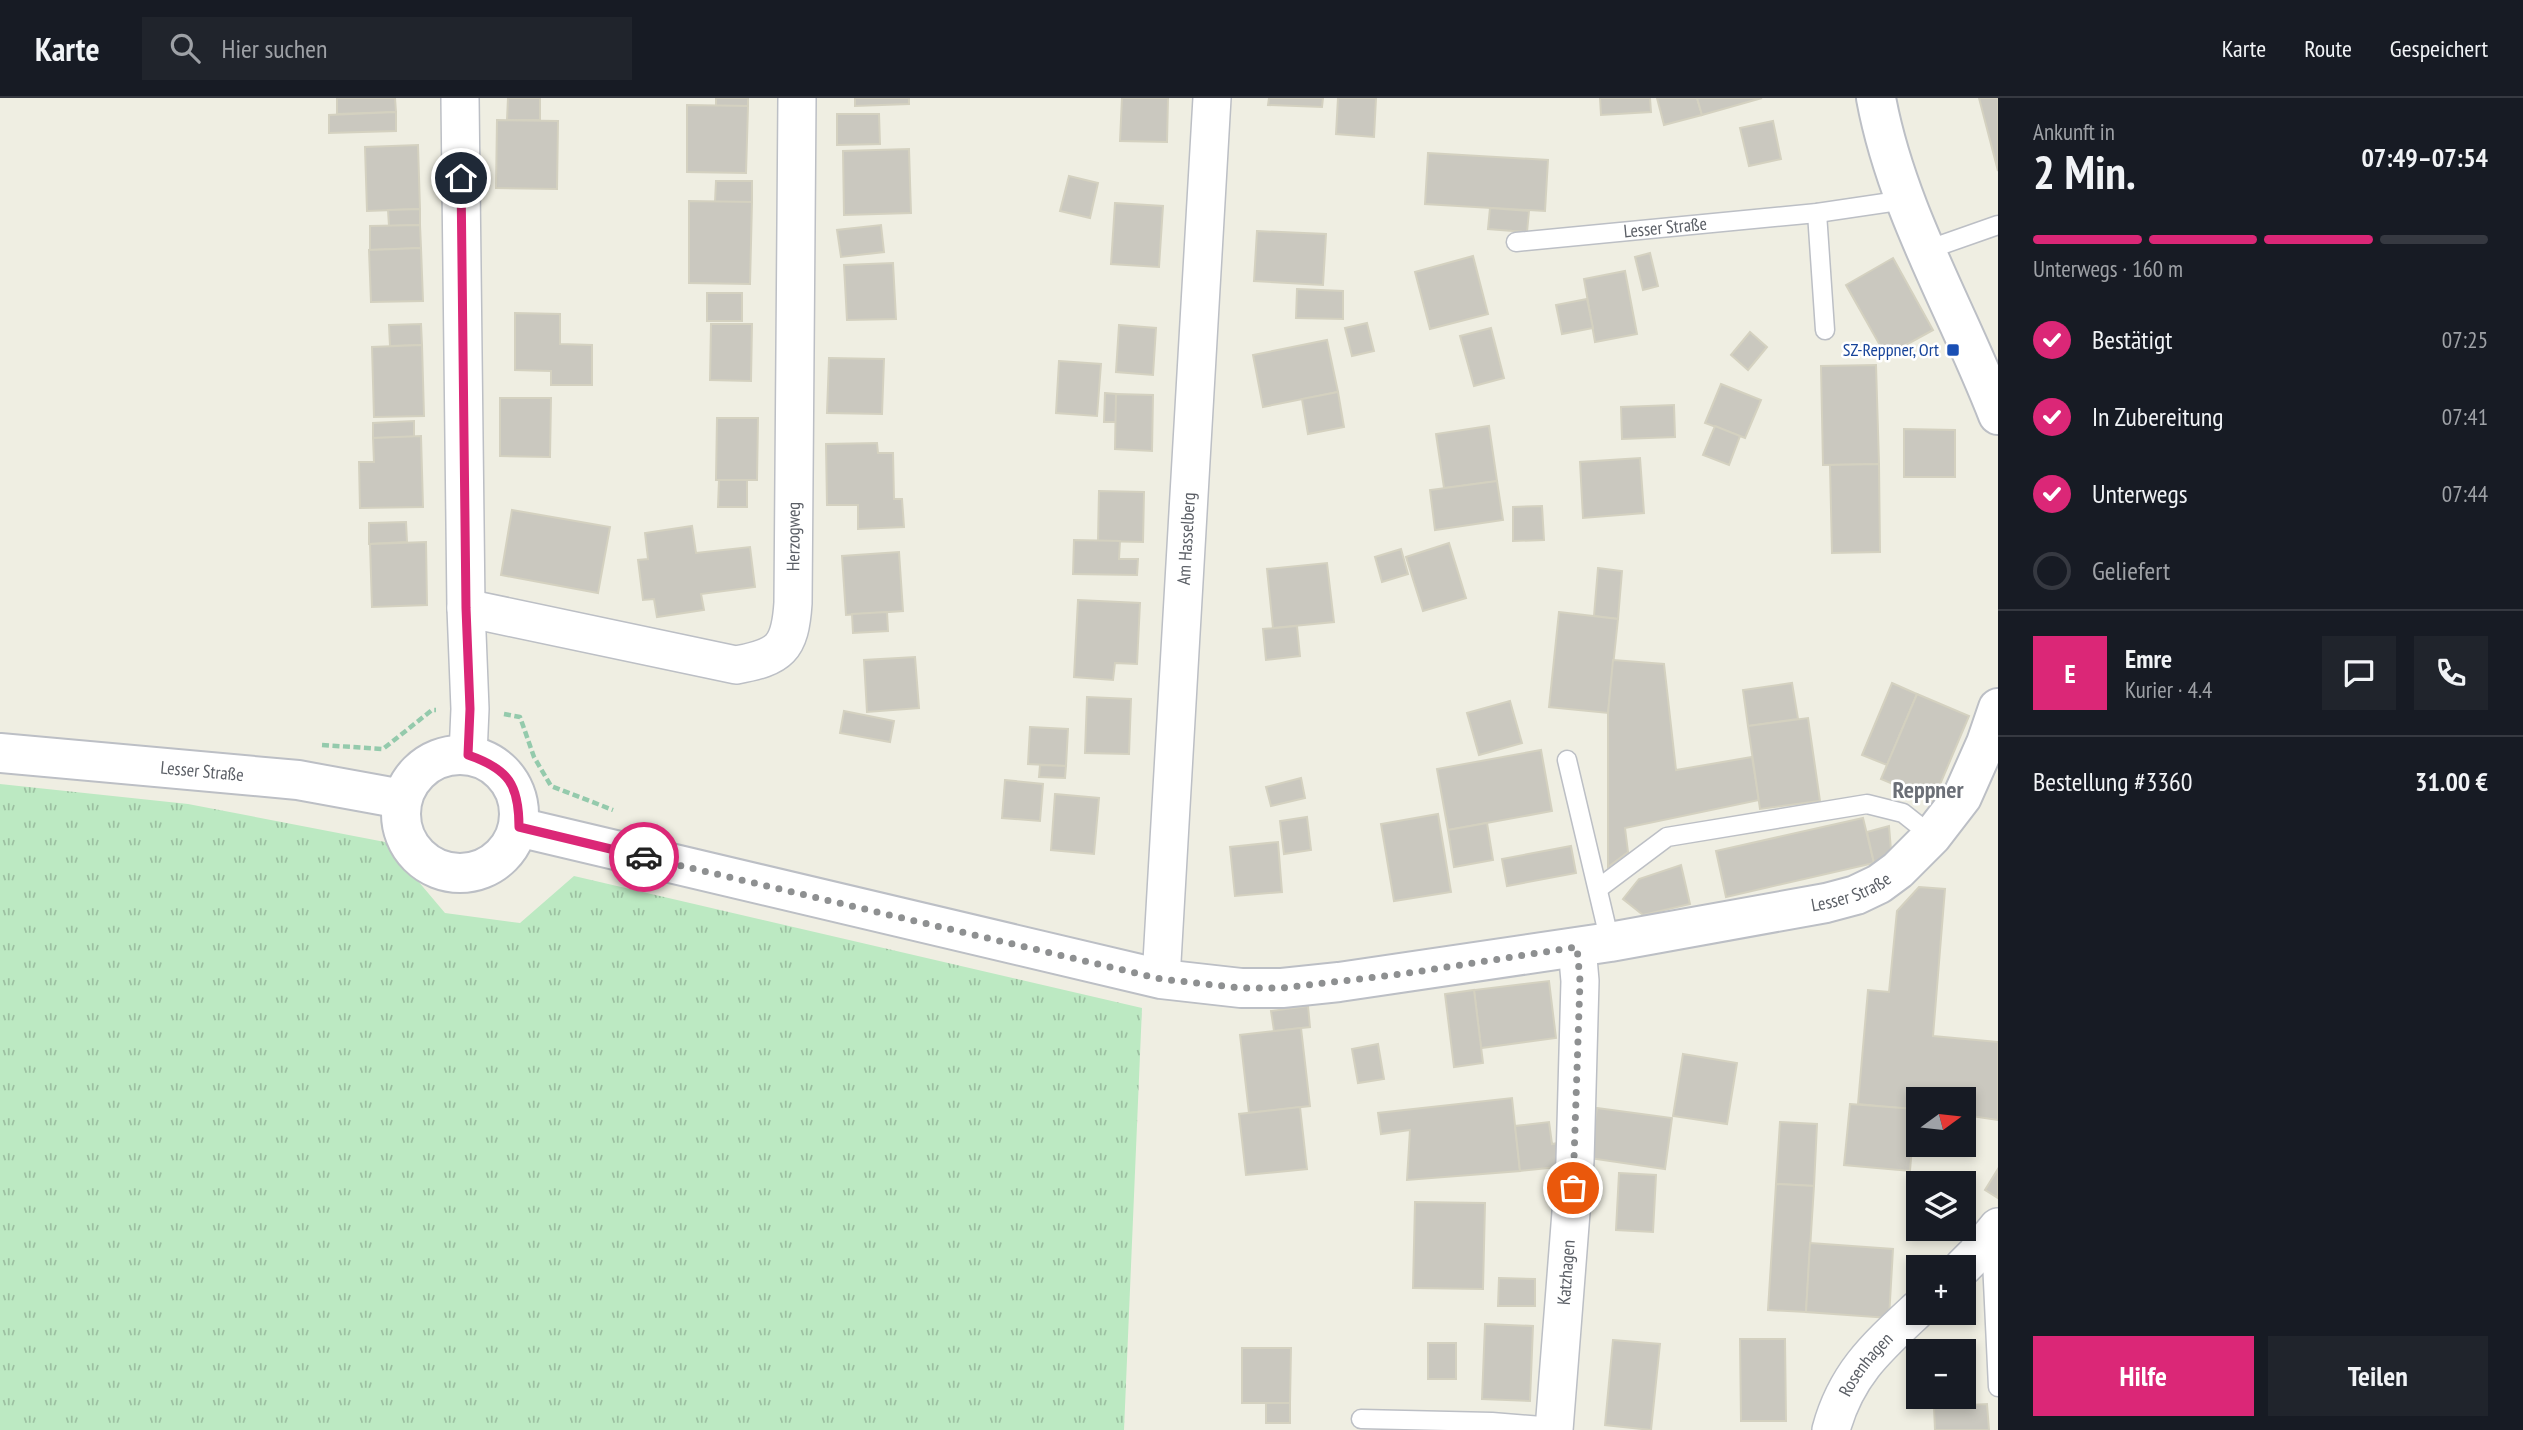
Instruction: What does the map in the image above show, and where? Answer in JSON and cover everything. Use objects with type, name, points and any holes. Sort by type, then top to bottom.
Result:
[{"type":"street","points":[[460,98],[466,608],[470,709],[468,755]]},
{"type":"street","name":"Herzogweg","points":[[466,608],[736,665],[778,653],[785,645],[793,603],[797,98]]},
{"type":"street","name":"Am Hasselberg","points":[[1161,979],[1212,98]]},
{"type":"street","points":[[1876,98],[1885,138],[1924,251],[1986,382],[1998,415]]},
{"type":"street","name":"Lesser Straße","points":[[519,827],[1161,979],[1241,988],[1282,988],[1402,974],[1594,944],[1826,904],[1856,895],[1880,884],[1898,870],[1931,836],[1962,797],[1998,708]]},
{"type":"street","name":"Lesser Straße","points":[[0,753],[298,780],[402,799]]},
{"type":"street","points":[[447,755],[468,755],[492,763],[509,780],[519,803],[519,827],[509,849],[492,865],[470,873],[446,872],[425,862],[409,845],[401,823],[402,799],[411,779],[427,764],[447,755]]},
{"type":"street","name":"Katzhagen","points":[[1554,1429],[1576,1161],[1580,981],[1594,944]]},
{"type":"street","points":[[1974,1255],[1994,1232]]},
{"type":"street","name":"Rosenhagen","points":[[1831,1430],[1838,1405],[1853,1377],[1872,1352],[1906,1320]]},
{"type":"lane","name":"Lesser Straße","points":[[1516,242],[1817,213],[1905,200]]},
{"type":"lane","points":[[1817,213],[1825,330]]},
{"type":"lane","points":[[1924,251],[1998,225]]},
{"type":"lane","points":[[1567,760],[1599,888],[1594,944]]},
{"type":"lane","points":[[1599,888],[1667,837],[1854,806],[1867,804],[1903,813],[1931,836]]},
{"type":"lane","points":[[1994,1232],[1998,1387]]},
{"type":"lane","points":[[1361,1419],[1492,1422],[1554,1429]]},
{"type":"green space","points":[[0,784],[188,804],[385,842],[445,913],[520,923],[574,876],[1142,1008],[1124,1430],[0,1430]]},
{"type":"building","points":[[337,98],[395,98],[396,112],[337,114]]},
{"type":"building","points":[[508,98],[540,98],[540,120],[507,120]]},
{"type":"building","points":[[716,98],[748,98],[748,106],[716,106]]},
{"type":"building","points":[[855,98],[909,98],[909,104],[855,106]]},
{"type":"building","points":[[1122,98],[1168,98],[1167,142],[1120,141]]},
{"type":"building","points":[[1269,98],[1323,98],[1322,107],[1268,105]]},
{"type":"building","points":[[1338,98],[1376,98],[1374,137],[1336,134]]},
{"type":"building","points":[[1600,98],[1650,98],[1651,112],[1601,115]]},
{"type":"building","points":[[1657,98],[1697,98],[1702,115],[1664,125]]},
{"type":"building","points":[[1697,98],[1762,98],[1702,115]]},
{"type":"building","points":[[1979,98],[1998,98],[1998,171]]},
{"type":"building","points":[[687,105],[748,106],[746,173],[687,172]]},
{"type":"building","points":[[396,112],[396,131],[329,133],[329,115]]},
{"type":"building","points":[[837,114],[879,114],[880,144],[837,145]]},
{"type":"building","points":[[497,120],[558,121],[557,189],[496,188]]},
{"type":"building","points":[[1773,121],[1781,159],[1749,166],[1740,128]]},
{"type":"building","points":[[418,145],[420,209],[367,211],[365,147]]},
{"type":"building","points":[[909,149],[911,213],[844,215],[843,151]]},
{"type":"building","points":[[1428,153],[1548,160],[1545,211],[1425,204]]},
{"type":"building","points":[[1069,176],[1098,183],[1090,218],[1060,211]]},
{"type":"building","points":[[716,181],[752,181],[752,202],[715,202]]},
{"type":"building","points":[[689,201],[752,202],[750,284],[689,283]]},
{"type":"building","points":[[1115,203],[1163,206],[1159,267],[1111,264]]},
{"type":"building","points":[[1490,208],[1529,211],[1527,232],[1488,229]]},
{"type":"building","points":[[420,209],[420,225],[389,226],[388,210]]},
{"type":"building","points":[[420,225],[421,248],[370,250],[370,226]]},
{"type":"building","points":[[881,225],[884,252],[841,257],[837,230]]},
{"type":"building","points":[[1257,231],[1326,234],[1323,285],[1254,281]]},
{"type":"building","points":[[421,248],[423,301],[371,302],[369,250]]},
{"type":"building","points":[[1650,253],[1658,286],[1643,290],[1635,257]]},
{"type":"building","points":[[1473,256],[1488,314],[1430,329],[1415,272]]},
{"type":"building","points":[[1893,258],[1933,330],[1886,356],[1846,285]]},
{"type":"building","points":[[893,263],[896,319],[847,320],[844,265]]},
{"type":"building","points":[[1625,271],[1637,334],[1595,342],[1584,279]]},
{"type":"building","points":[[1297,289],[1343,291],[1343,319],[1296,318]]},
{"type":"building","points":[[707,293],[742,293],[742,321],[707,321]]},
{"type":"building","points":[[1587,299],[1593,328],[1562,334],[1556,305]]},
{"type":"building","points":[[515,313],[560,314],[560,344],[592,345],[592,385],[551,385],[551,371],[515,370]]},
{"type":"building","points":[[1367,323],[1374,351],[1352,356],[1345,328]]},
{"type":"building","points":[[421,324],[422,345],[390,346],[389,325]]},
{"type":"building","points":[[711,324],[752,324],[751,381],[710,380]]},
{"type":"building","points":[[1119,325],[1156,328],[1153,375],[1116,372]]},
{"type":"building","points":[[1491,328],[1504,378],[1474,386],[1460,336]]},
{"type":"building","points":[[1750,332],[1767,347],[1748,370],[1731,355]]},
{"type":"building","points":[[1327,340],[1338,392],[1263,407],[1253,355]]},
{"type":"building","points":[[422,345],[424,416],[374,417],[372,347]]},
{"type":"building","points":[[829,358],[884,359],[882,414],[827,413]]},
{"type":"building","points":[[1059,361],[1101,364],[1097,416],[1056,413]]},
{"type":"building","points":[[1876,365],[1879,464],[1823,465],[1821,366]]},
{"type":"building","points":[[1721,384],[1761,400],[1745,438],[1705,423]]},
{"type":"building","points":[[1338,392],[1344,427],[1308,434],[1302,399]]},
{"type":"building","points":[[1105,393],[1116,394],[1116,422],[1104,422]]},
{"type":"building","points":[[1116,394],[1153,395],[1152,451],[1115,449]]},
{"type":"building","points":[[500,398],[551,398],[550,457],[500,456]]},
{"type":"building","points":[[1674,405],[1675,437],[1622,439],[1621,407]]},
{"type":"building","points":[[717,418],[758,418],[757,480],[716,480]]},
{"type":"building","points":[[414,421],[414,437],[373,438],[373,423]]},
{"type":"building","points":[[1489,426],[1497,481],[1444,488],[1436,434]]},
{"type":"building","points":[[1715,426],[1740,436],[1729,465],[1703,455]]},
{"type":"building","points":[[1904,429],[1955,430],[1955,477],[1904,477]]},
{"type":"building","points":[[421,436],[423,507],[360,508],[359,462],[374,462],[373,438]]},
{"type":"building","points":[[877,443],[878,453],[893,453],[894,499],[902,499],[904,527],[858,529],[858,505],[827,505],[826,444]]},
{"type":"building","points":[[1640,458],[1644,513],[1583,518],[1580,462]]},
{"type":"building","points":[[1879,464],[1880,552],[1832,553],[1830,465]]},
{"type":"building","points":[[719,480],[747,480],[747,507],[718,507]]},
{"type":"building","points":[[1497,481],[1503,520],[1435,530],[1430,490]]},
{"type":"building","points":[[1099,491],[1144,492],[1143,542],[1098,541]]},
{"type":"building","points":[[1542,506],[1544,540],[1513,541],[1513,507]]},
{"type":"building","points":[[512,510],[610,527],[598,593],[501,575]]},
{"type":"building","points":[[406,522],[407,542],[369,544],[369,523]]},
{"type":"building","points":[[692,526],[696,553],[750,547],[755,587],[701,594],[704,610],[657,617],[654,599],[643,600],[638,560],[648,559],[645,533]]},
{"type":"building","points":[[1074,540],[1120,541],[1119,559],[1138,559],[1137,575],[1073,574]]},
{"type":"building","points":[[426,542],[427,605],[372,607],[370,544]]},
{"type":"building","points":[[1449,543],[1466,598],[1423,611],[1406,557]]},
{"type":"building","points":[[1401,549],[1408,574],[1382,582],[1375,557]]},
{"type":"building","points":[[899,552],[903,611],[846,615],[842,556]]},
{"type":"building","points":[[1327,563],[1334,622],[1273,628],[1267,569]]},
{"type":"building","points":[[1598,568],[1622,571],[1618,619],[1594,616]]},
{"type":"building","points":[[1078,600],[1140,603],[1137,664],[1115,663],[1113,680],[1074,677]]},
{"type":"building","points":[[887,612],[888,631],[853,633],[852,614]]},
{"type":"building","points":[[1559,612],[1618,619],[1608,713],[1549,707]]},
{"type":"building","points":[[1297,626],[1300,656],[1266,660],[1263,629]]},
{"type":"building","points":[[915,657],[919,708],[867,712],[864,660]]},
{"type":"building","points":[[1613,660],[1664,664],[1676,770],[1752,757],[1759,800],[1625,828],[1628,852],[1608,867],[1608,713]]},
{"type":"building","points":[[1792,683],[1798,719],[1748,726],[1743,690]]},
{"type":"building","points":[[1892,683],[1917,694],[1887,765],[1862,755]]},
{"type":"building","points":[[1917,694],[1969,716],[1933,801],[1881,779]]},
{"type":"building","points":[[1087,697],[1131,699],[1129,754],[1085,753]]},
{"type":"building","points":[[1510,701],[1522,743],[1479,755],[1467,713]]},
{"type":"building","points":[[844,711],[894,721],[890,742],[840,733]]},
{"type":"building","points":[[1808,718],[1820,801],[1760,809],[1748,726]]},
{"type":"building","points":[[1030,727],[1068,729],[1066,766],[1028,764]]},
{"type":"building","points":[[1541,750],[1552,811],[1448,830],[1437,769]]},
{"type":"building","points":[[1040,765],[1066,766],[1065,778],[1039,777]]},
{"type":"building","points":[[1301,778],[1305,798],[1271,806],[1266,787]]},
{"type":"building","points":[[1005,780],[1043,784],[1040,821],[1002,818]]},
{"type":"building","points":[[1055,794],[1099,798],[1094,854],[1051,850]]},
{"type":"building","points":[[1438,814],[1451,892],[1394,901],[1381,824]]},
{"type":"building","points":[[1307,817],[1311,850],[1284,854],[1280,821]]},
{"type":"building","points":[[1863,818],[1874,863],[1726,897],[1716,851]]},
{"type":"building","points":[[1487,823],[1493,860],[1454,867],[1448,830]]},
{"type":"building","points":[[1889,826],[1891,850],[1874,863],[1867,832]]},
{"type":"building","points":[[1278,842],[1282,892],[1235,896],[1230,847]]},
{"type":"building","points":[[1571,846],[1576,873],[1507,886],[1502,859]]},
{"type":"building","points":[[1681,865],[1690,904],[1643,915],[1623,899],[1639,879]]},
{"type":"building","points":[[1919,887],[1945,889],[1933,1036],[1998,1042],[1998,1120],[1976,1117],[1976,1087],[1906,1087],[1906,1109],[1858,1104],[1868,990],[1889,992],[1897,911]]},
{"type":"building","points":[[1549,981],[1556,1038],[1481,1048],[1474,990]]},
{"type":"building","points":[[1474,990],[1483,1063],[1454,1067],[1445,994]]},
{"type":"building","points":[[1308,1006],[1310,1027],[1274,1031],[1271,1011]]},
{"type":"building","points":[[1301,1028],[1310,1106],[1249,1113],[1240,1035]]},
{"type":"building","points":[[1378,1044],[1384,1079],[1358,1083],[1352,1049]]},
{"type":"building","points":[[1683,1054],[1737,1063],[1727,1124],[1673,1116]]},
{"type":"building","points":[[1512,1098],[1520,1171],[1407,1180],[1410,1130],[1381,1134],[1378,1113]]},
{"type":"building","points":[[1850,1104],[1906,1108],[1906,1157],[1911,1157],[1910,1171],[1844,1165]]},
{"type":"building","points":[[1300,1107],[1307,1169],[1246,1175],[1239,1114]]},
{"type":"building","points":[[1597,1108],[1672,1118],[1665,1169],[1589,1158]]},
{"type":"building","points":[[1549,1122],[1552,1144],[1564,1142],[1567,1166],[1520,1171],[1515,1126]]},
{"type":"building","points":[[1780,1122],[1817,1124],[1814,1186],[1776,1184]]},
{"type":"building","points":[[1998,1169],[1998,1198],[1985,1190]]},
{"type":"building","points":[[1619,1173],[1656,1175],[1653,1232],[1616,1230]]},
{"type":"building","points":[[1776,1184],[1814,1186],[1806,1312],[1768,1310]]},
{"type":"building","points":[[1415,1202],[1485,1203],[1483,1289],[1413,1288]]},
{"type":"building","points":[[1810,1243],[1893,1249],[1889,1318],[1806,1312]]},
{"type":"building","points":[[1499,1278],[1535,1279],[1535,1306],[1498,1306]]},
{"type":"building","points":[[1485,1324],[1533,1326],[1530,1401],[1482,1399]]},
{"type":"building","points":[[1740,1339],[1785,1339],[1786,1421],[1741,1421]]},
{"type":"building","points":[[1613,1340],[1660,1344],[1651,1430],[1605,1425]]},
{"type":"building","points":[[1428,1343],[1456,1343],[1456,1379],[1428,1379]]},
{"type":"building","points":[[1242,1348],[1291,1348],[1290,1403],[1242,1403]]},
{"type":"building","points":[[1266,1403],[1290,1403],[1290,1423],[1266,1423]]},
{"type":"building","points":[[1987,1404],[1989,1430],[1935,1430],[1934,1409],[1976,1409],[1976,1405]]},
{"type":"way so far","points":[[644,857],[1161,979],[1204,985],[1282,988],[1402,974],[1577,947],[1580,981],[1573,1188]]},
{"type":"place","name":"SZ-Reppner, Ort","points":[[1953,350]]},
{"type":"district","name":"Reppner","points":[[1928,790]]},
{"type":"route","points":[[461,178],[466,608],[470,709],[468,755],[492,763],[509,780],[519,803],[519,827],[644,857]]}]
